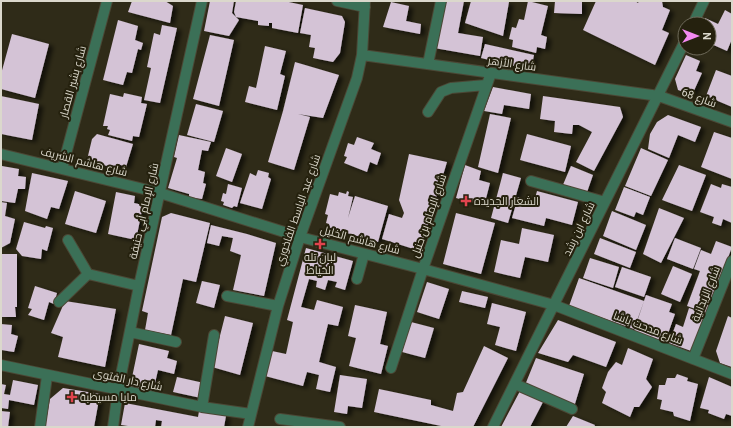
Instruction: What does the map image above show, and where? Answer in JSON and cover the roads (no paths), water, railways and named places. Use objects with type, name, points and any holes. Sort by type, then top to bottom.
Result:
[{"type":"street","name":"شارع بشير القصار","points":[[62,169],[107,1]]},
{"type":"street","name":"شارع الإمام أبي حنيفة","points":[[113,427],[118,390],[139,286],[202,1]]},
{"type":"street","points":[[337,1],[365,4]]},
{"type":"street","points":[[428,64],[441,1]]},
{"type":"street","points":[[697,16],[704,1]]},
{"type":"street","name":"شارع عبد الباسط الفاخوري","points":[[248,427],[278,306],[300,237],[357,78],[362,55],[365,4]]},
{"type":"street","name":"شارع الأزهر","points":[[362,55],[658,96]]},
{"type":"street","name":"شارع ابن رشد","points":[[493,427],[678,56]]},
{"type":"street","name":"شارع الإمام بن حنبل","points":[[391,368],[423,269],[491,73]]},
{"type":"street","points":[[428,112],[440,92],[451,88],[486,85]]},
{"type":"street","name":"شارع 68","points":[[658,96],[732,122]]},
{"type":"street","name":"شارع هاشم الشريف","points":[[1,154],[160,193]]},
{"type":"street","points":[[531,180],[605,202]]},
{"type":"street","name":"شارع هاشم الخليل","points":[[160,193],[300,237],[554,305]]},
{"type":"street","points":[[68,240],[88,274],[139,286]]},
{"type":"street","points":[[357,278],[364,254]]},
{"type":"street","name":"شارع الزيدانية","points":[[693,359],[732,261]]},
{"type":"street","points":[[60,302],[88,274]]},
{"type":"street","points":[[227,296],[278,306]]},
{"type":"street","name":"شارع مدحت باشا","points":[[554,305],[732,374]]},
{"type":"street","points":[[130,332],[176,342]]},
{"type":"street","points":[[202,407],[214,335]]},
{"type":"street","name":"شارع دار الفتوى","points":[[1,366],[202,407],[251,414]]},
{"type":"street","points":[[40,427],[47,376]]},
{"type":"street","points":[[515,384],[572,409]]},
{"type":"street","points":[[280,419],[340,427]]},
{"type":"place","name":"الشعار الجديده","points":[[466,201]]},
{"type":"place","name":"لبان تله الخياط","points":[[320,244]]},
{"type":"place","name":"مايا مسيطبة","points":[[72,397]]}]
